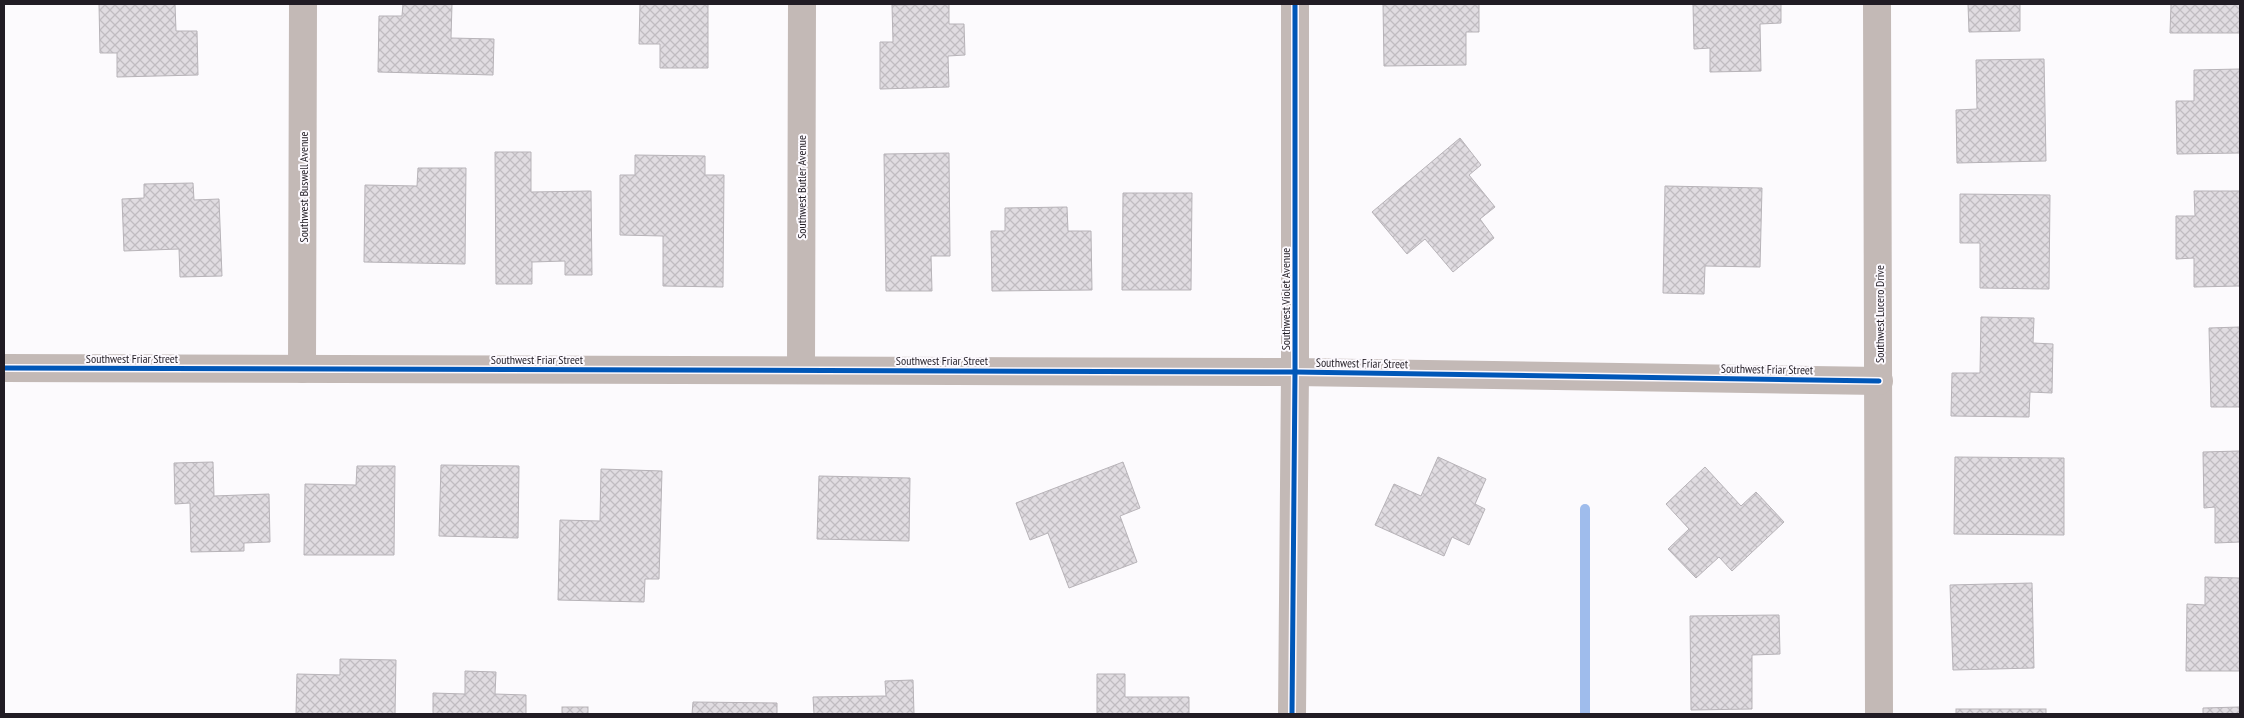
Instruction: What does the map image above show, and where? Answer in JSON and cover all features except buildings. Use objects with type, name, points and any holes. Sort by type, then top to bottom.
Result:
[{"type":"street","name":"Southwest Buswell Avenue","points":[[302,369],[303,4]]},
{"type":"street","name":"Southwest Butler Avenue","points":[[800,369],[802,4]]},
{"type":"street","name":"Southwest Violet Avenue","points":[[1292,714],[1295,372],[1295,4]]},
{"type":"street","name":"Southwest Lucero Drive","points":[[1878,4],[1879,714]]},
{"type":"street","name":"Southwest Friar Street","points":[[4,368],[1295,372],[1879,381]]},
{"type":"waterway","points":[[1585,509],[1585,714]]},
{"type":"cycle path","points":[[1292,714],[1295,372],[1295,4]]},
{"type":"cycle path","points":[[4,368],[1295,372],[1879,381]]}]
